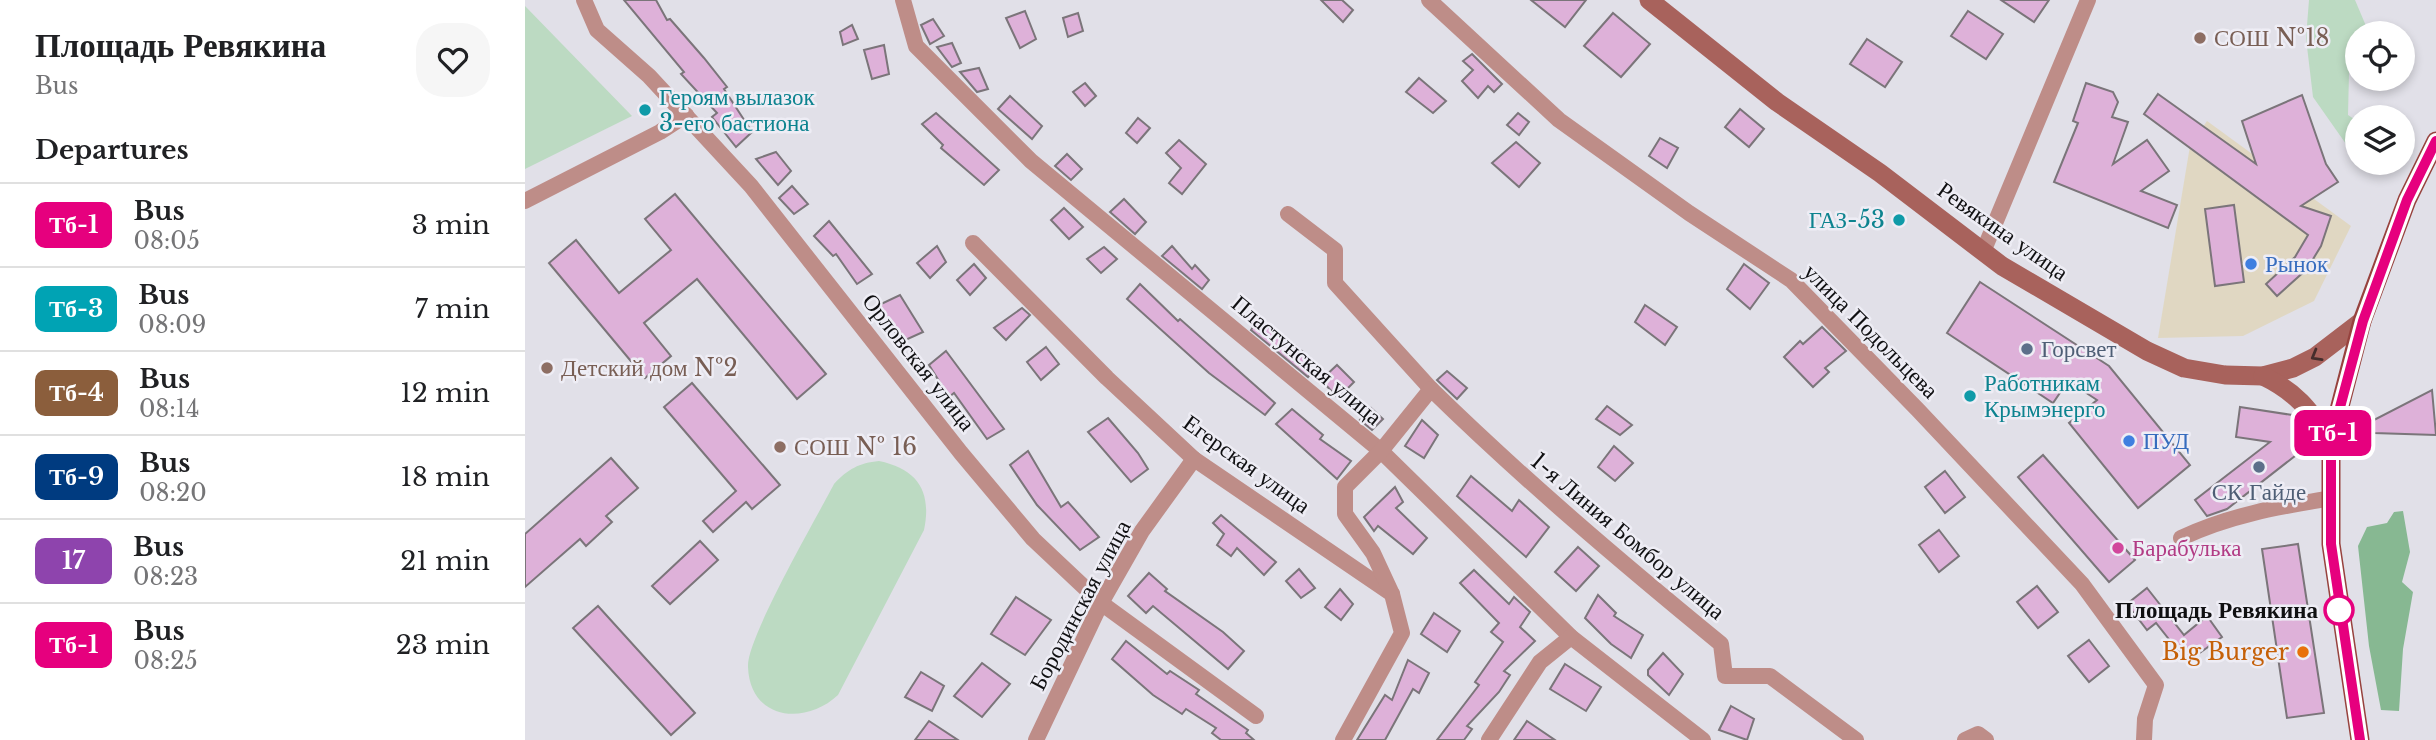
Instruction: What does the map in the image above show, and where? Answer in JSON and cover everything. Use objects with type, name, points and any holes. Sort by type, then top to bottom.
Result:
[{"type":"main road","name":"Ревякина улица","points":[[1649,0],[1777,102],[1880,173],[2002,266],[2184,368],[2225,375],[2263,376],[2293,368],[2315,357],[2363,321]]},
{"type":"main road","points":[[2360,740],[2331,544],[2331,441],[2363,321],[2407,200],[2436,141]]},
{"type":"main road","points":[[2263,376],[2289,388],[2306,405],[2331,441]]},
{"type":"street","name":"Орловская улица","points":[[584,0],[597,30],[649,76],[751,186],[961,453],[1025,529],[1101,603],[1257,716]]},
{"type":"street","name":"Пластунская улица","points":[[903,0],[916,46],[1031,161],[1381,451],[1571,637],[1688,726],[1685,735],[1703,740]]},
{"type":"street","name":"улица Подольцева","points":[[1429,0],[1559,120],[1689,213],[1791,280],[1918,410],[2082,584],[2156,685],[2145,719],[2144,740]]},
{"type":"street","points":[[1983,252],[2088,0]]},
{"type":"street","points":[[525,201],[660,132],[686,114]]},
{"type":"street","points":[[1289,214],[1335,250],[1335,283],[1431,389],[1381,451],[1345,487],[1345,514],[1373,553],[1392,594],[1402,633],[1343,740]]},
{"type":"street","name":"Егерская улица","points":[[973,243],[1107,378],[1194,459],[1392,594]]},
{"type":"street","name":"1-я Линия Бомбор улица","points":[[1431,389],[1502,458],[1600,545],[1721,644],[1725,676],[1770,676],[1856,740]]},
{"type":"street","name":"Бородинская улица","points":[[1036,740],[1101,603],[1142,531],[1194,459]]},
{"type":"street","points":[[2181,538],[2229,518],[2331,498]]},
{"type":"street","points":[[1489,740],[1540,662],[1571,637]]},
{"type":"street","points":[[1965,740],[1977,734],[1986,740]]},
{"type":"shaded area","name":"Рынок","points":[[2207,121],[2351,226],[2314,301],[2243,336],[2158,338],[2190,146]]},
{"type":"green space","points":[[2309,0],[2355,0],[2364,21],[2345,21],[2345,91],[2349,91],[2348,105],[2345,105],[2345,143],[2313,97],[2306,38]]},
{"type":"green space","points":[[525,6],[632,116],[525,169]]},
{"type":"green space","points":[[879,461],[904,470],[919,484],[926,504],[924,530],[838,695],[825,705],[796,714],[769,707],[758,698],[751,685],[748,667],[758,631],[834,484],[854,468]]},
{"type":"green space","points":[[2403,511],[2410,552],[2402,582],[2413,592],[2403,649],[2399,711],[2381,710],[2369,646],[2358,546],[2367,527],[2387,523],[2394,512]]},
{"type":"building","points":[[624,0],[656,0],[667,20],[670,19],[727,87],[724,89],[752,132],[736,147],[712,117],[717,113],[681,74],[684,72]]},
{"type":"building","points":[[1321,0],[1342,0],[1353,10],[1343,22]]},
{"type":"building","points":[[1531,0],[1586,0],[1565,27]]},
{"type":"building","points":[[2001,0],[2049,0],[2034,22]]},
{"type":"building","points":[[1025,11],[1036,39],[1020,48],[1006,18]]},
{"type":"building","points":[[1968,11],[2003,34],[1986,59],[1951,36]]},
{"type":"building","points":[[1078,13],[1083,31],[1068,37],[1063,18]]},
{"type":"building","points":[[1613,13],[1650,44],[1621,77],[1584,46]]},
{"type":"building","points":[[933,19],[944,36],[930,44],[921,25]]},
{"type":"building","points":[[852,25],[858,39],[843,45],[840,32]]},
{"type":"building","points":[[1867,39],[1902,62],[1885,87],[1850,64]]},
{"type":"building","points":[[952,43],[961,63],[952,67],[937,47]]},
{"type":"building","points":[[884,45],[889,74],[872,79],[864,50]]},
{"type":"building","points":[[1472,54],[1502,84],[1494,92],[1488,86],[1478,98],[1462,81],[1473,70],[1463,61]]},
{"type":"building","points":[[979,68],[988,89],[977,92],[960,72]]},
{"type":"building","points":[[1419,78],[1446,101],[1433,113],[1406,92]]},
{"type":"building","points":[[1085,83],[1096,96],[1085,106],[1073,92]]},
{"type":"building","points":[[2086,83],[2113,92],[2118,102],[2112,117],[2128,122],[2113,164],[2147,140],[2169,171],[2141,191],[2177,205],[2168,228],[2054,182],[2078,123],[2073,121]]},
{"type":"building","points":[[2158,94],[2256,164],[2242,121],[2302,95],[2326,164],[2338,182],[2301,206],[2331,216],[2321,246],[2307,269],[2277,296],[2266,284],[2295,257],[2308,235],[2144,114]]},
{"type":"building","points":[[1010,96],[1042,126],[1032,139],[998,109]]},
{"type":"building","points":[[1740,109],[1764,129],[1749,147],[1725,127]]},
{"type":"building","points":[[936,113],[999,170],[984,185],[941,148],[943,145],[922,124]]},
{"type":"building","points":[[1518,113],[1529,122],[1519,135],[1507,125]]},
{"type":"building","points":[[1138,118],[1150,128],[1137,143],[1126,133]]},
{"type":"building","points":[[1660,138],[1678,148],[1667,168],[1649,156]]},
{"type":"building","points":[[1179,140],[1206,164],[1182,194],[1169,183],[1181,168],[1166,153]]},
{"type":"building","points":[[1516,142],[1540,163],[1519,187],[1492,163]]},
{"type":"building","points":[[776,152],[791,171],[778,185],[756,159]]},
{"type":"building","points":[[1067,154],[1082,169],[1071,180],[1055,166]]},
{"type":"building","points":[[792,186],[808,204],[794,214],[779,198]]},
{"type":"building","name":"СОШ № 16","points":[[675,194],[826,374],[797,399],[697,279],[644,323],[671,356],[645,378],[549,263],[576,240],[619,293],[671,250],[645,219]]},
{"type":"building","points":[[1124,199],[1146,222],[1135,234],[1110,212]]},
{"type":"building","points":[[2234,205],[2244,282],[2215,286],[2205,209]]},
{"type":"building","points":[[1064,208],[1083,227],[1069,239],[1051,220]]},
{"type":"building","points":[[829,221],[872,274],[857,284],[836,254],[833,256],[814,236]]},
{"type":"building","points":[[937,246],[946,262],[930,278],[917,263]]},
{"type":"building","points":[[1172,246],[1192,269],[1195,265],[1209,280],[1202,289],[1162,256]]},
{"type":"building","points":[[1104,247],[1117,259],[1101,273],[1087,259]]},
{"type":"building","points":[[974,264],[986,278],[970,295],[957,280]]},
{"type":"building","points":[[1744,264],[1769,283],[1750,309],[1727,289]]},
{"type":"building","points":[[1980,282],[2109,366],[2190,465],[2138,508],[2069,423],[2097,400],[2068,381],[2053,403],[1947,333]]},
{"type":"building","points":[[1140,284],[1178,321],[1180,319],[1275,403],[1265,415],[1209,373],[1127,299]]},
{"type":"building","points":[[900,295],[923,332],[901,342],[879,305]]},
{"type":"building","points":[[1645,305],[1677,327],[1665,345],[1635,322]]},
{"type":"building","points":[[1022,308],[1030,315],[1006,340],[994,328]]},
{"type":"building","points":[[1259,318],[1287,345],[1290,341],[1309,357],[1305,362],[1314,370],[1308,377],[1251,330]]},
{"type":"building","points":[[1822,327],[1846,351],[1825,368],[1829,372],[1813,387],[1784,357],[1800,341],[1803,344]]},
{"type":"building","points":[[1046,347],[1059,364],[1041,380],[1027,362]]},
{"type":"building","points":[[946,351],[1004,429],[987,439],[954,393],[949,397],[929,365]]},
{"type":"building","points":[[1337,365],[1354,382],[1338,398],[1321,380]]},
{"type":"building","points":[[1447,371],[1467,388],[1457,399],[1437,380]]},
{"type":"building","points":[[692,383],[780,485],[752,509],[746,502],[713,532],[703,521],[736,491],[664,407]]},
{"type":"building","points":[[2432,390],[2436,435],[2374,433],[2370,422]]},
{"type":"building","points":[[1607,406],[1632,425],[1620,435],[1596,419]]},
{"type":"building","points":[[2240,407],[2292,415],[2300,452],[2227,509],[2207,516],[2195,500],[2270,442],[2236,437]]},
{"type":"building","points":[[1371,408],[1383,419],[1372,430],[1360,420]]},
{"type":"building","points":[[1292,409],[1323,435],[1320,439],[1351,461],[1337,479],[1276,424]]},
{"type":"building","points":[[1108,418],[1148,469],[1131,482],[1088,432]]},
{"type":"building","points":[[1422,420],[1438,435],[1424,458],[1405,446]]},
{"type":"building","points":[[1614,446],[1633,463],[1615,481],[1598,467]]},
{"type":"building","points":[[1028,451],[1061,507],[1068,502],[1099,537],[1080,550],[1037,505],[1010,465]]},
{"type":"building","points":[[2043,455],[2135,560],[2109,582],[2018,477]]},
{"type":"building","points":[[611,458],[638,488],[606,516],[612,522],[586,546],[580,539],[525,587],[525,534]]},
{"type":"building","points":[[1945,471],[1965,497],[1945,513],[1925,487]]},
{"type":"building","points":[[1471,476],[1512,511],[1519,500],[1549,527],[1526,557],[1457,496]]},
{"type":"building","points":[[1395,487],[1403,502],[1396,508],[1427,538],[1413,554],[1378,526],[1374,531],[1364,517]]},
{"type":"building","points":[[1221,515],[1276,562],[1264,575],[1237,548],[1231,556],[1217,545],[1224,534],[1213,523]]},
{"type":"building","points":[[1939,530],[1959,556],[1939,572],[1919,545]]},
{"type":"building","points":[[700,541],[718,560],[670,604],[652,586]]},
{"type":"building","points":[[2298,544],[2324,713],[2287,718],[2262,549]]},
{"type":"building","points":[[1578,547],[1599,566],[1576,591],[1555,572]]},
{"type":"building","points":[[1299,569],[1315,588],[1301,598],[1286,581]]},
{"type":"building","points":[[1474,570],[1509,604],[1514,597],[1530,612],[1520,627],[1535,641],[1504,671],[1510,675],[1499,692],[1467,726],[1472,729],[1464,740],[1437,740],[1479,685],[1475,682],[1503,642],[1491,632],[1499,623],[1460,583]]},
{"type":"building","points":[[1149,573],[1167,589],[1165,591],[1223,632],[1244,651],[1228,669],[1153,606],[1146,613],[1128,596]]},
{"type":"building","points":[[2037,586],[2058,612],[2038,628],[2017,602]]},
{"type":"building","points":[[2147,588],[2184,635],[2207,616],[2222,637],[2187,662],[2156,623],[2147,630],[2127,604]]},
{"type":"building","points":[[1340,589],[1353,604],[1341,620],[1325,607]]},
{"type":"building","points":[[1598,595],[1616,613],[1614,616],[1643,635],[1631,658],[1611,644],[1585,618]]},
{"type":"building","points":[[1016,597],[1051,620],[1025,655],[991,634]]},
{"type":"building","points":[[598,606],[695,713],[671,735],[573,628]]},
{"type":"building","points":[[1434,613],[1460,631],[1447,652],[1421,634]]},
{"type":"building","points":[[2089,640],[2109,666],[2089,682],[2068,656]]},
{"type":"building","points":[[1126,641],[1167,674],[1170,671],[1199,690],[1196,694],[1248,730],[1246,733],[1254,740],[1221,740],[1212,733],[1216,728],[1186,709],[1182,714],[1153,695],[1112,659]]},
{"type":"building","points":[[1663,653],[1683,674],[1669,695],[1648,675],[1648,670]]},
{"type":"building","points":[[1408,660],[1429,673],[1419,693],[1413,689],[1385,740],[1357,740],[1385,695],[1392,700]]},
{"type":"building","points":[[982,663],[1010,684],[982,717],[954,696]]},
{"type":"building","points":[[1565,664],[1601,687],[1586,711],[1550,689]]},
{"type":"building","points":[[921,672],[944,686],[932,711],[905,697]]},
{"type":"building","points":[[1731,706],[1754,719],[1747,740],[1719,730]]},
{"type":"building","points":[[929,721],[958,740],[915,740]]},
{"type":"building","points":[[1527,721],[1555,740],[1514,740]]},
{"type":"bus line","name":"Тб-1","points":[[2360,740],[2331,544],[2331,441],[2363,321],[2407,200],[2436,141]]},
{"type":"place","name":"СОШ №18","points":[[2200,38]]},
{"type":"place","name":"Героям вылазок 3-его бастиона","points":[[645,110]]},
{"type":"place","name":"ГАЗ-53","points":[[1899,220]]},
{"type":"place","name":"Рынок","points":[[2251,264]]},
{"type":"place","name":"Горсвет","points":[[2027,349]]},
{"type":"place","name":"Детский дом №2","points":[[547,368]]},
{"type":"place","name":"Работникам Крымэнерго","points":[[1970,396]]},
{"type":"place","name":"ПУД","points":[[2129,441]]},
{"type":"place","name":"СОШ № 16","points":[[780,447]]},
{"type":"place","name":"СК Гайде","points":[[2259,467]]},
{"type":"place","name":"Барабулька","points":[[2118,548]]},
{"type":"place","name":"Площадь Ревякина","points":[[2339,610]]},
{"type":"place","name":"Big Burger","points":[[2303,652]]}]
